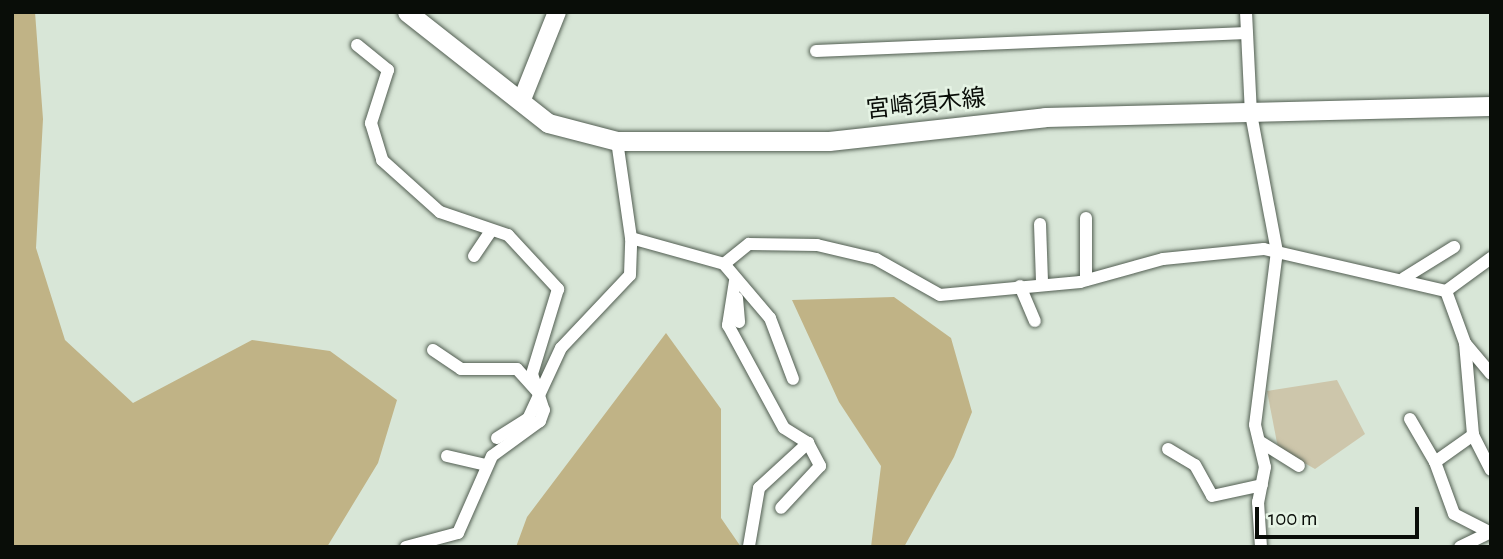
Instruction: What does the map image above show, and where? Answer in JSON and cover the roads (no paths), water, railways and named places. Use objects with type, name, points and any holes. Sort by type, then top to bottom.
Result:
[{"type":"main road","name":"宮崎須木線","points":[[407,12],[548,124],[617,141],[829,141],[1045,117],[1491,106]]},
{"type":"main road","points":[[522,102],[554,20]]},
{"type":"street","points":[[1246,12],[1251,114],[1277,251],[1255,425],[1259,441],[1262,485],[1261,547]]},
{"type":"street","points":[[816,51],[1247,33]]},
{"type":"street","points":[[357,46],[388,70],[371,123],[382,160],[440,212],[491,231],[508,234],[558,289],[532,374],[544,410],[540,421],[486,465],[458,533],[407,547]]},
{"type":"street","points":[[497,438],[528,419],[537,392],[561,348],[630,275],[631,238],[617,141]]},
{"type":"street","points":[[1086,219],[1086,280]]},
{"type":"street","points":[[1040,224],[1042,282]]},
{"type":"street","points":[[474,256],[491,231]]},
{"type":"street","points":[[631,238],[724,264],[737,284],[770,318],[793,379]]},
{"type":"street","points":[[724,264],[749,244],[789,242],[876,260],[940,295],[1042,282],[1086,280],[1163,259],[1277,251],[1359,276],[1404,278],[1446,291]]},
{"type":"street","points":[[1404,278],[1454,247]]},
{"type":"street","points":[[1446,291],[1491,258]]},
{"type":"street","points":[[737,284],[739,322]]},
{"type":"street","points":[[737,284],[728,325],[783,428],[808,443],[820,472],[781,508]]},
{"type":"street","points":[[1020,286],[1035,321]]},
{"type":"street","points":[[1446,291],[1465,343],[1473,435],[1486,447],[1491,470]]},
{"type":"street","points":[[1465,343],[1491,374]]},
{"type":"street","points":[[433,350],[461,369],[517,369],[537,392]]},
{"type":"street","points":[[1410,419],[1435,462],[1454,514],[1489,534]]},
{"type":"street","points":[[1435,462],[1473,435]]},
{"type":"street","points":[[1259,441],[1299,466]]},
{"type":"street","points":[[749,546],[759,488],[808,443]]},
{"type":"street","points":[[1168,449],[1195,466],[1212,496],[1262,485]]},
{"type":"street","points":[[447,456],[486,465]]},
{"type":"street","points":[[1460,547],[1489,534]]}]
